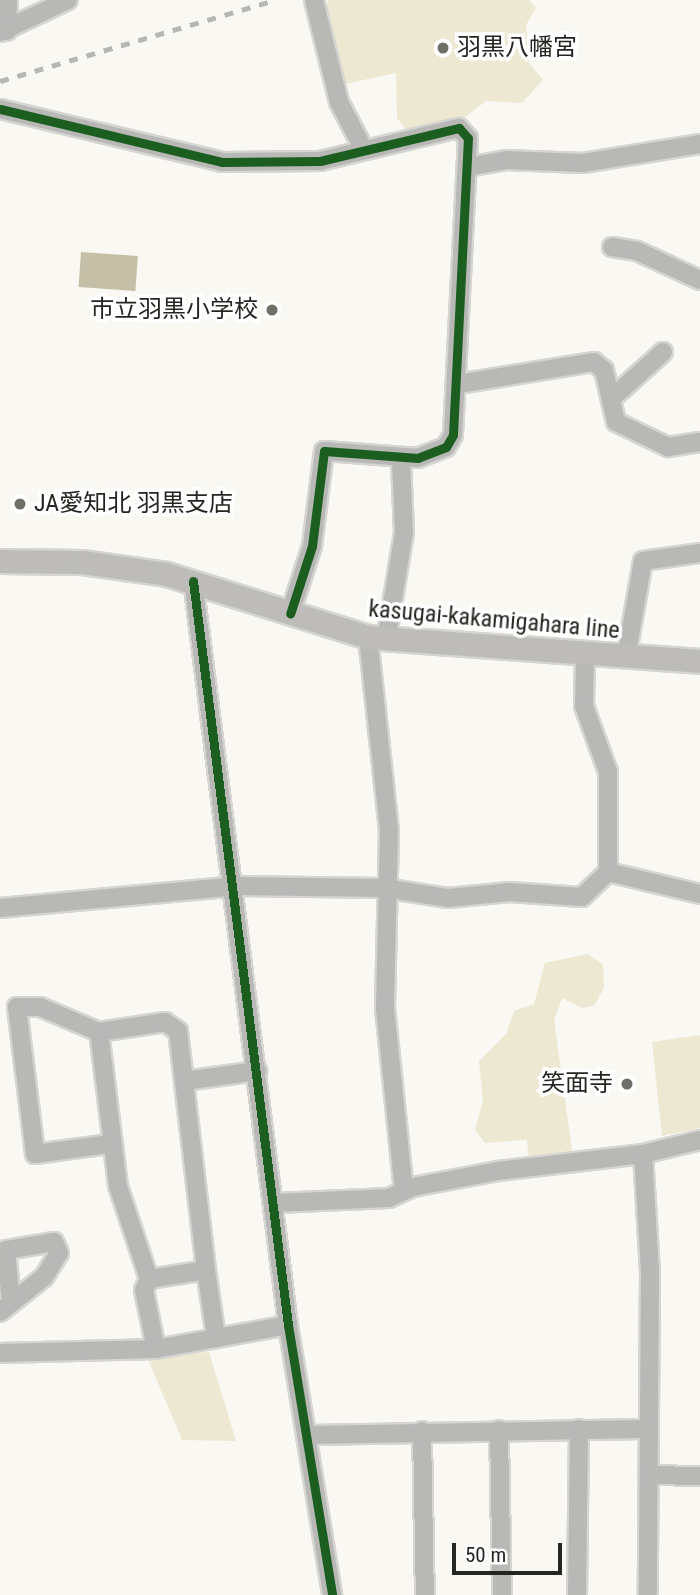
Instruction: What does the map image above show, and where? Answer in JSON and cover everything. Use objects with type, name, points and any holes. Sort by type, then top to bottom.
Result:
[{"type":"main road","name":"kasugai-kakamigahara line","points":[[0,561],[82,562],[193,581],[290,614],[377,636],[585,657],[700,661]]},
{"type":"street","points":[[3,32],[8,0]]},
{"type":"street","points":[[3,32],[68,0]]},
{"type":"street","points":[[314,0],[339,102],[363,148]]},
{"type":"street","points":[[0,109],[222,162],[284,165],[459,128],[468,138],[458,384],[446,447],[401,459],[324,451],[313,546],[290,614]]},
{"type":"street","points":[[467,167],[507,160],[583,163],[700,144]]},
{"type":"street","points":[[612,247],[637,251],[700,280]]},
{"type":"street","points":[[611,399],[663,352]]},
{"type":"street","points":[[458,384],[594,362],[604,370],[616,422],[668,447],[700,442]]},
{"type":"street","points":[[401,459],[404,532],[377,636],[389,830],[384,888],[389,1074],[399,1108],[404,1191]]},
{"type":"street","points":[[626,658],[643,561],[700,553]]},
{"type":"street","points":[[193,581],[235,886],[288,1325],[332,1595]]},
{"type":"street","points":[[0,908],[235,886],[384,888],[448,898],[509,892],[582,897],[608,872],[608,772],[584,706],[585,657]]},
{"type":"street","points":[[608,872],[700,894]]},
{"type":"street","points":[[110,1144],[35,1154],[17,1007],[40,1007],[99,1032],[165,1022],[178,1031],[216,1338]]},
{"type":"street","points":[[99,1032],[110,1144],[149,1279],[144,1290],[156,1349]]},
{"type":"street","points":[[184,1081],[257,1071]]},
{"type":"street","points":[[275,1203],[389,1198],[404,1191],[498,1171],[643,1154],[700,1140]]},
{"type":"street","points":[[643,1154],[649,1429],[648,1595]]},
{"type":"street","points":[[149,1279],[206,1270]]},
{"type":"street","points":[[0,1353],[156,1349],[288,1325]]},
{"type":"street","points":[[577,1595],[579,1429]]},
{"type":"street","points":[[306,1435],[649,1429]]},
{"type":"street","points":[[499,1430],[502,1595]]},
{"type":"street","points":[[422,1431],[425,1595]]},
{"type":"street","points":[[649,1475],[700,1476]]},
{"type":"shaded area","points":[[329,0],[529,0],[536,8],[526,25],[529,63],[543,80],[522,103],[486,101],[465,117],[408,131],[397,118],[396,73],[345,84],[321,12]]},
{"type":"shaded area","points":[[81,252],[138,256],[135,291],[79,287]]},
{"type":"shaded area","points":[[587,954],[603,964],[604,988],[594,1006],[582,1008],[562,998],[554,1020],[572,1150],[561,1160],[529,1162],[527,1140],[485,1143],[475,1130],[483,1100],[479,1061],[506,1034],[514,1011],[534,1004],[545,963]]},
{"type":"shaded area","points":[[700,1035],[700,1128],[662,1136],[652,1042]]},
{"type":"shaded area","points":[[209,1352],[236,1441],[182,1440],[147,1357]]},
{"type":"railway","points":[[0,81],[275,0]]},
{"type":"cycle path","points":[[0,109],[222,162],[320,161],[459,128],[468,138],[453,435],[446,447],[418,458],[324,451],[312,546],[290,614]]},
{"type":"cycle path","points":[[193,581],[288,1325],[332,1595]]},
{"type":"place","name":"羽黒八幡宮","points":[[443,48]]},
{"type":"place","name":"市立羽黒小学校","points":[[272,310]]},
{"type":"place","name":"JA愛知北 羽黒支店","points":[[20,504]]},
{"type":"place","name":"笑面寺","points":[[627,1084]]}]
